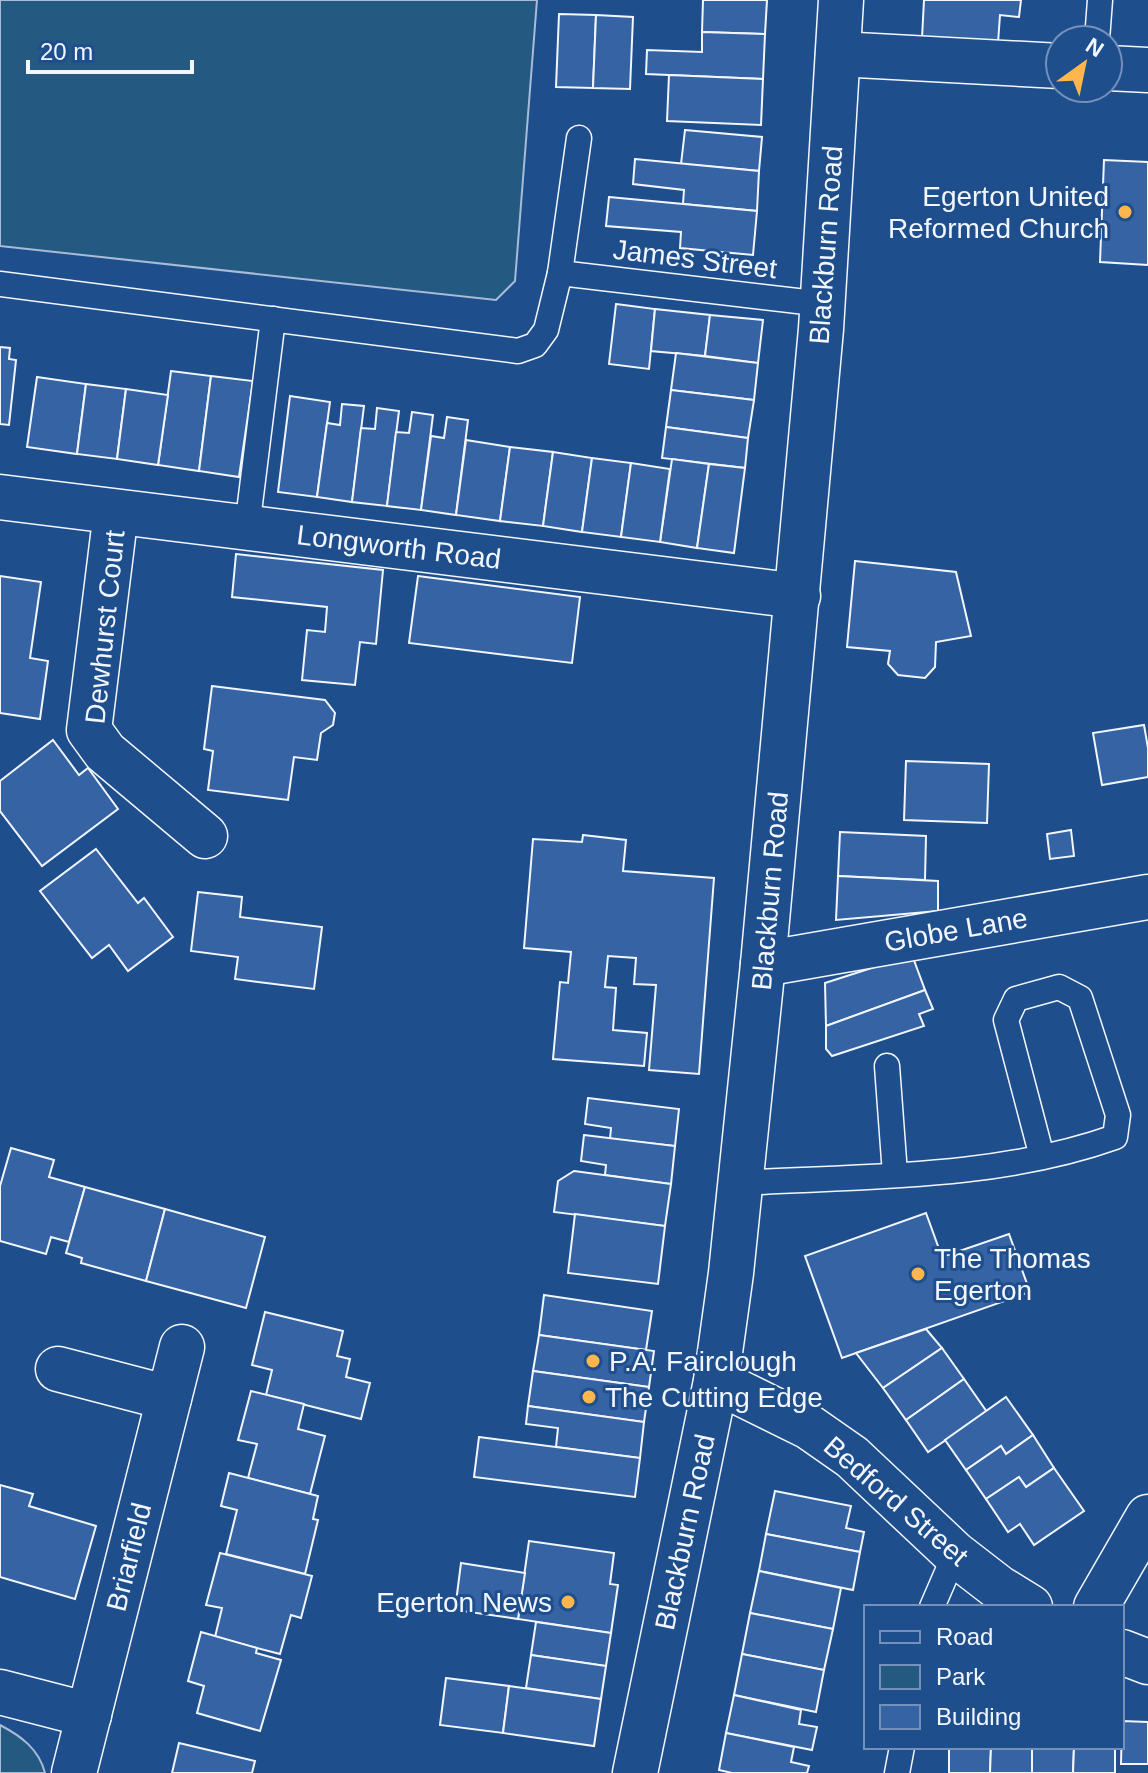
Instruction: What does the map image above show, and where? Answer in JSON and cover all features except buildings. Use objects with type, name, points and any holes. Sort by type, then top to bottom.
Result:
[{"type":"main road","name":"Blackburn Road","points":[[635,1773],[716,1381],[731,1273],[798,596],[823,304],[841,0]]},
{"type":"main road","points":[[838,54],[1044,65]]},
{"type":"main road","points":[[1124,69],[1148,70]]},
{"type":"main road","name":"Longworth Road","points":[[0,497],[798,596]]},
{"type":"main road","name":"Dewhurst Court","points":[[116,512],[89,730],[105,752],[205,836]]},
{"type":"main road","name":"Globe Lane","points":[[763,964],[1148,897]]},
{"type":"main road","name":"Briarfield","points":[[74,1773],[182,1347]]},
{"type":"main road","points":[[58,1369],[169,1398]]},
{"type":"main road","name":"Bedford Street","points":[[716,1381],[809,1427],[852,1457],[955,1554],[1027,1605]]},
{"type":"main road","points":[[1097,1605],[1148,1517]]},
{"type":"main road","points":[[1124,1653],[1148,1662]]},
{"type":"main road","points":[[0,1692],[89,1715]]},
{"type":"lane","points":[[1098,24],[1100,0]]},
{"type":"lane","points":[[0,284],[518,351],[535,345],[546,330],[560,273],[579,138]]},
{"type":"lane","name":"James Street","points":[[560,273],[823,304]]},
{"type":"lane","points":[[247,528],[273,319]]},
{"type":"lane","points":[[740,1183],[972,1169],[1042,1157],[1078,1150],[1115,1137],[1118,1115],[1080,998],[1059,987],[1016,999],[1006,1020],[1042,1157]]},
{"type":"lane","points":[[887,1066],[895,1174]]},
{"type":"lane","points":[[933,1605],[955,1554]]},
{"type":"lane","points":[[897,1773],[902,1749]]},
{"type":"green space","points":[[0,0],[537,0],[515,281],[496,300],[0,246]]},
{"type":"green space","points":[[0,1725],[28,1744],[45,1773],[0,1773]]},
{"type":"place","name":"Egerton United Reformed Church","points":[[1125,212]]},
{"type":"place","name":"The Thomas Egerton","points":[[918,1274]]},
{"type":"place","name":"P.A. Fairclough","points":[[593,1361]]},
{"type":"place","name":"The Cutting Edge","points":[[589,1397]]},
{"type":"place","name":"Egerton News","points":[[568,1602]]}]
